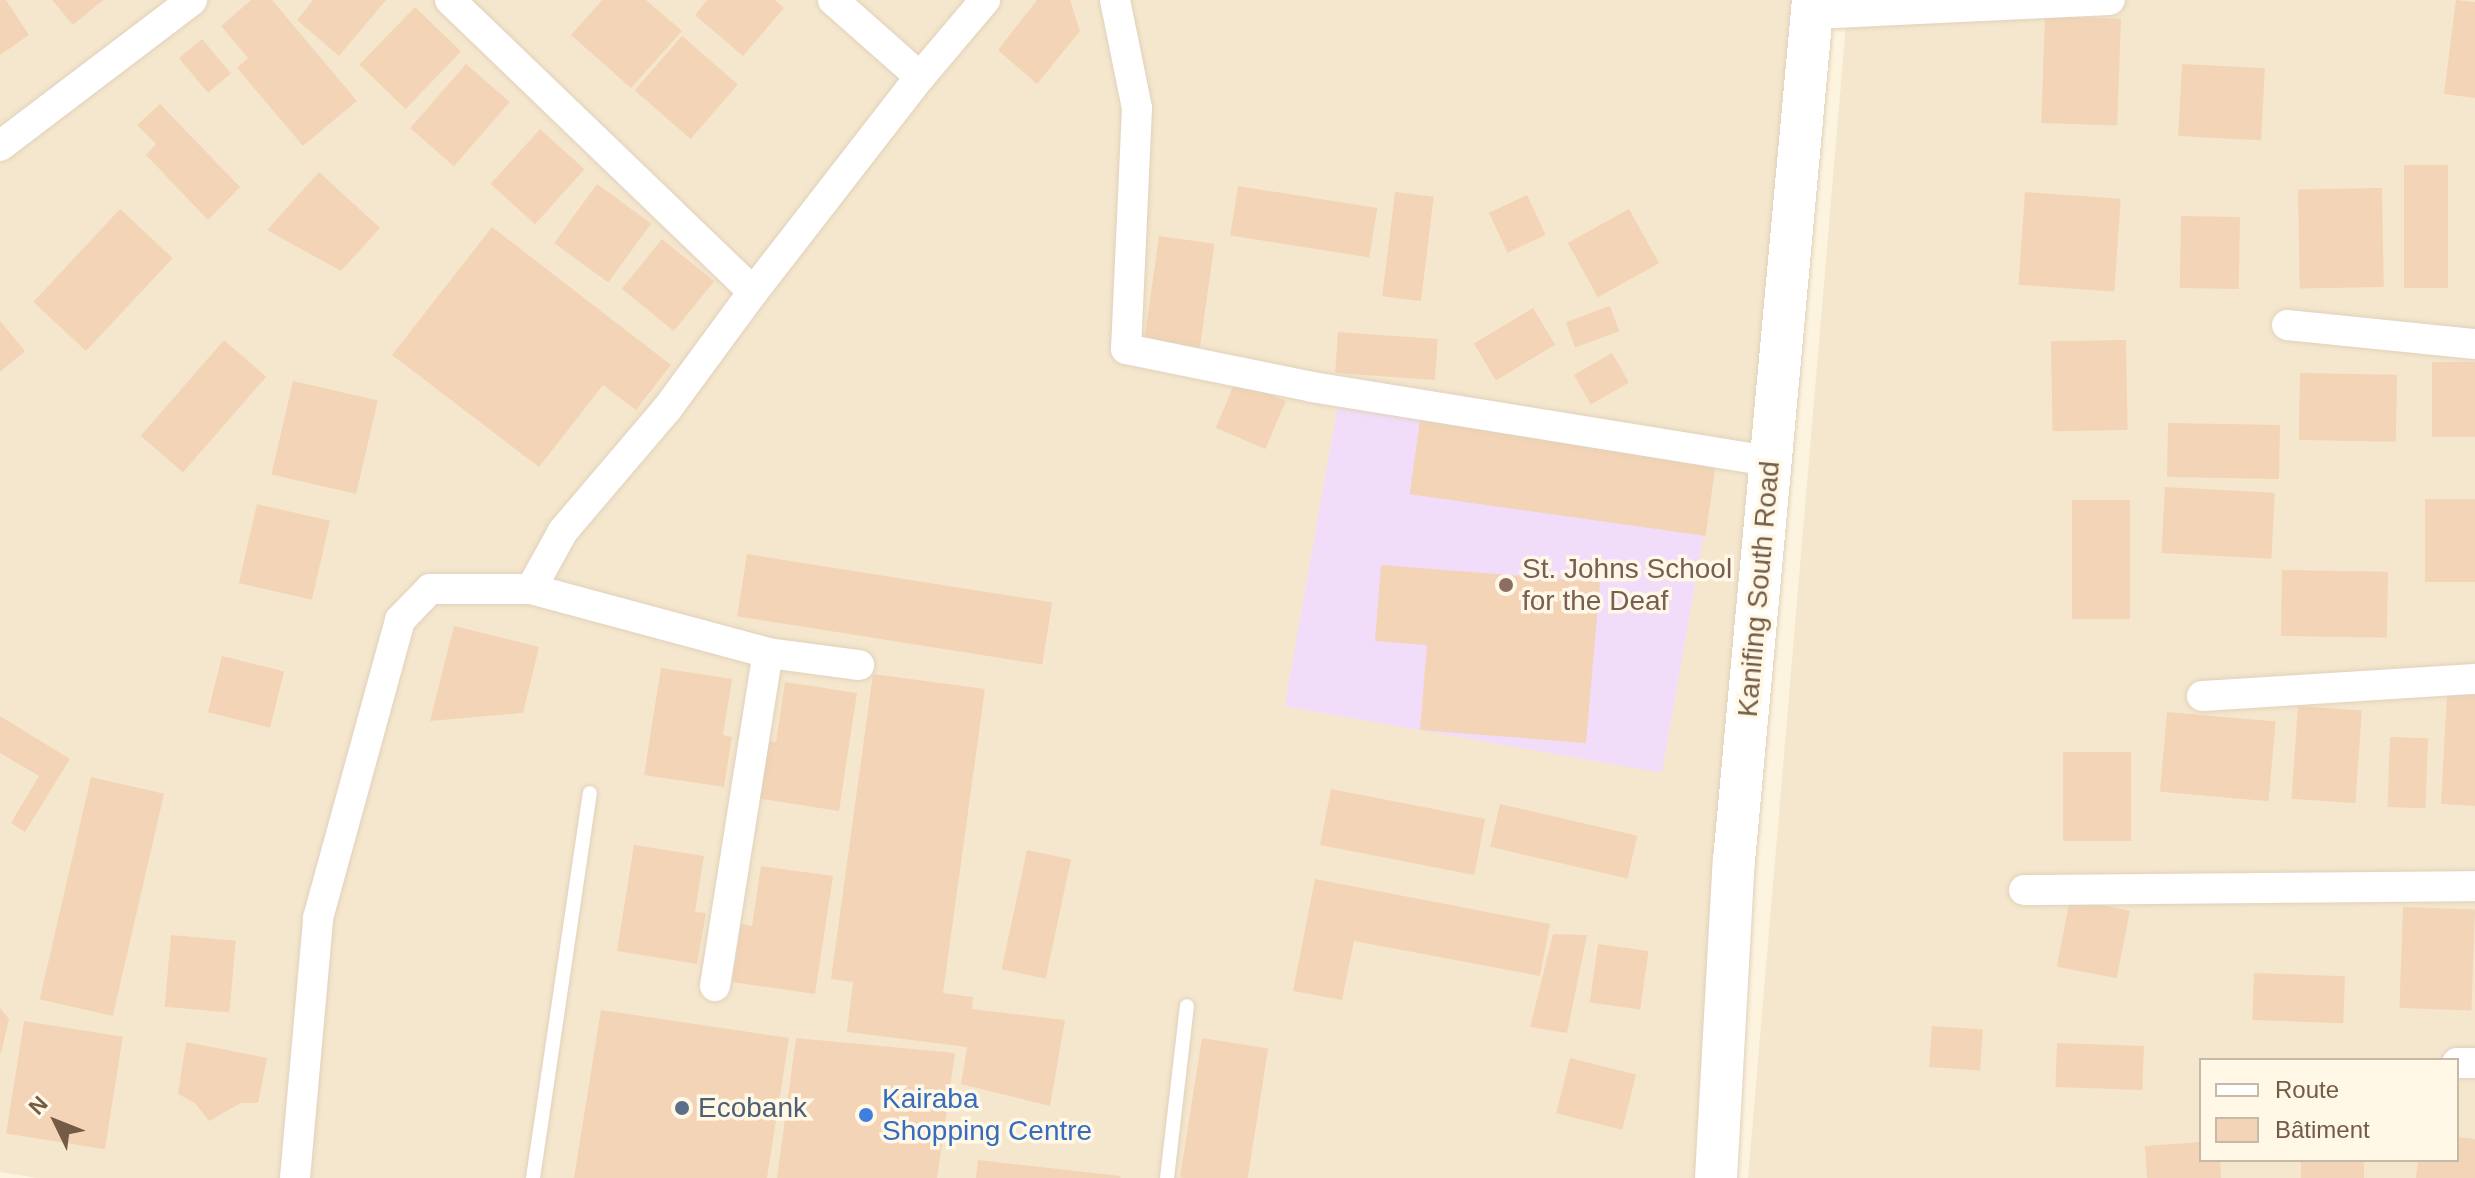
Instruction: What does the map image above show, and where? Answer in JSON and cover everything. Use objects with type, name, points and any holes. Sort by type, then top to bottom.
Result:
[{"type":"street","points":[[0,146],[192,0]]},
{"type":"street","points":[[450,0],[753,292]]},
{"type":"street","points":[[833,0],[920,77]]},
{"type":"street","points":[[531,589],[563,531],[667,409],[753,292],[920,77],[985,0]]},
{"type":"street","points":[[1115,0],[1137,108],[1126,349],[1312,387],[1771,461]]},
{"type":"street","points":[[1812,7],[2110,0]]},
{"type":"street","name":"Kanifing South Road","points":[[1716,1178],[1734,861],[1812,7]]},
{"type":"street","points":[[2287,325],[2475,344]]},
{"type":"street","points":[[295,1178],[318,918],[400,620],[430,589],[531,589],[768,653],[859,665]]},
{"type":"street","points":[[715,986],[768,653]]},
{"type":"street","points":[[2202,696],[2475,679]]},
{"type":"street","points":[[2024,890],[2475,886]]},
{"type":"lane","points":[[533,1178],[590,793]]},
{"type":"lane","points":[[1167,1178],[1187,1006]]},
{"type":"shaded area","points":[[0,0],[1793,0],[1716,1178],[38,1178],[0,1172]]},
{"type":"shaded area","points":[[1848,0],[2475,0],[2475,1178],[1748,1178]]},
{"type":"shaded area","name":"St. Johns School for the Deaf","points":[[1339,398],[1716,465],[1662,773],[1285,706]]},
{"type":"building","points":[[0,0],[6,0],[29,35],[0,55]]},
{"type":"building","points":[[52,0],[103,0],[73,25]]},
{"type":"building","points":[[251,0],[272,0],[357,101],[303,146],[237,68],[248,58],[221,26]]},
{"type":"building","points":[[313,0],[386,0],[339,56],[297,20]]},
{"type":"building","points":[[602,0],[646,0],[682,31],[631,88],[571,35]]},
{"type":"building","points":[[707,0],[775,0],[784,8],[743,56],[695,15]]},
{"type":"building","points":[[1037,0],[1070,0],[1080,31],[1037,84],[998,50]]},
{"type":"building","points":[[2456,0],[2475,2],[2475,98],[2444,94]]},
{"type":"building","points":[[415,7],[461,51],[405,109],[359,65]]},
{"type":"building","points":[[2045,16],[2121,19],[2117,126],[2041,123]]},
{"type":"building","points":[[682,36],[738,85],[691,139],[635,90]]},
{"type":"building","points":[[202,39],[231,73],[208,93],[179,58]]},
{"type":"building","points":[[466,64],[510,102],[454,166],[410,128]]},
{"type":"building","points":[[2182,64],[2265,68],[2261,140],[2178,136]]},
{"type":"building","points":[[160,104],[240,187],[208,220],[146,155],[156,144],[137,125]]},
{"type":"building","points":[[540,129],[585,169],[535,224],[490,184]]},
{"type":"building","points":[[2404,165],[2448,165],[2448,288],[2404,288]]},
{"type":"building","points":[[319,172],[380,228],[341,271],[267,230]]},
{"type":"building","points":[[597,184],[651,223],[608,282],[554,243]]},
{"type":"building","points":[[1238,186],[1377,208],[1369,257],[1230,235]]},
{"type":"building","points":[[2382,188],[2384,287],[2300,288],[2298,189]]},
{"type":"building","points":[[1395,192],[1434,197],[1421,301],[1382,296]]},
{"type":"building","points":[[2025,192],[2121,199],[2114,291],[2019,285]]},
{"type":"building","points":[[1527,195],[1546,235],[1508,253],[1489,213]]},
{"type":"building","points":[[120,209],[173,258],[86,351],[33,302]]},
{"type":"building","points":[[1629,209],[1659,263],[1598,297],[1568,243]]},
{"type":"building","points":[[2181,216],[2240,217],[2239,289],[2180,288]]},
{"type":"building","points":[[492,227],[671,365],[636,410],[603,385],[539,467],[392,355]]},
{"type":"building","points":[[1159,236],[1214,244],[1200,348],[1144,340]]},
{"type":"building","points":[[662,239],[714,281],[674,331],[622,289]]},
{"type":"building","points":[[1610,306],[1619,331],[1575,347],[1566,322]]},
{"type":"building","points":[[1533,308],[1555,345],[1496,380],[1474,344]]},
{"type":"building","points":[[0,321],[25,351],[0,372]]},
{"type":"building","points":[[1338,332],[1438,339],[1435,380],[1335,373]]},
{"type":"building","points":[[224,340],[266,377],[183,473],[141,436]]},
{"type":"building","points":[[2126,340],[2128,430],[2053,431],[2051,341]]},
{"type":"building","points":[[1612,353],[1629,382],[1591,404],[1574,375]]},
{"type":"building","points":[[2432,362],[2475,362],[2475,437],[2432,437]]},
{"type":"building","points":[[2300,373],[2397,375],[2396,442],[2299,440]]},
{"type":"building","points":[[1236,380],[1286,401],[1265,449],[1216,428]]},
{"type":"building","points":[[293,381],[378,401],[356,494],[271,475]]},
{"type":"building","points":[[1420,420],[1716,462],[1706,536],[1410,494]]},
{"type":"building","points":[[2168,423],[2280,425],[2279,479],[2167,477]]},
{"type":"building","points":[[2165,487],[2275,493],[2271,559],[2162,553]]},
{"type":"building","points":[[2425,499],[2475,499],[2475,582],[2425,582]]},
{"type":"building","points":[[2072,500],[2130,500],[2130,619],[2072,619]]},
{"type":"building","points":[[257,504],[330,521],[312,600],[239,583]]},
{"type":"building","points":[[747,554],[1052,602],[1042,665],[737,616]]},
{"type":"building","points":[[1381,565],[1600,582],[1586,743],[1420,730],[1427,645],[1375,641]]},
{"type":"building","points":[[2282,570],[2388,572],[2387,638],[2281,636]]},
{"type":"building","points":[[454,626],[539,647],[523,713],[430,721]]},
{"type":"building","points":[[222,656],[284,671],[270,728],[208,712]]},
{"type":"building","points":[[661,668],[732,679],[723,735],[732,737],[724,787],[644,775]]},
{"type":"building","points":[[873,674],[985,689],[943,993],[973,997],[972,1009],[1065,1020],[1050,1106],[961,1084],[967,1047],[847,1032],[853,982],[831,979]]},
{"type":"building","points":[[785,682],[857,693],[839,811],[756,798],[765,741],[776,742]]},
{"type":"building","points":[[2447,694],[2475,695],[2475,806],[2441,804]]},
{"type":"building","points":[[2298,706],[2362,710],[2355,803],[2292,799]]},
{"type":"building","points":[[2167,712],[2276,721],[2269,801],[2160,792]]},
{"type":"building","points":[[0,716],[70,759],[25,832],[11,823],[39,776],[0,753]]},
{"type":"building","points":[[2390,737],[2428,738],[2426,808],[2388,807]]},
{"type":"building","points":[[2063,752],[2131,752],[2131,841],[2063,841]]},
{"type":"building","points":[[91,777],[164,794],[113,1016],[40,999]]},
{"type":"building","points":[[1331,789],[1485,819],[1474,875],[1320,845]]},
{"type":"building","points":[[1500,804],[1637,836],[1627,879],[1490,847]]},
{"type":"building","points":[[634,845],[704,856],[695,912],[706,913],[697,964],[617,951]]},
{"type":"building","points":[[1027,850],[1071,859],[1046,979],[1002,969]]},
{"type":"building","points":[[761,866],[833,876],[815,994],[732,982],[741,924],[752,926]]},
{"type":"building","points":[[1315,879],[1550,924],[1540,976],[1354,941],[1342,1000],[1293,991]]},
{"type":"building","points":[[2070,899],[2130,911],[2117,978],[2057,967]]},
{"type":"building","points":[[2403,907],[2475,910],[2471,1010],[2399,1008]]},
{"type":"building","points":[[1553,934],[1587,935],[1567,1033],[1530,1027]]},
{"type":"building","points":[[171,935],[236,941],[229,1012],[165,1007]]},
{"type":"building","points":[[1598,944],[1649,951],[1640,1010],[1590,1002]]},
{"type":"building","points":[[2254,973],[2345,976],[2343,1023],[2252,1020]]},
{"type":"building","points":[[0,1008],[9,1019],[1,1053],[0,1053]]},
{"type":"building","name":"Ecobank","points":[[601,1010],[789,1038],[767,1178],[574,1178]]},
{"type":"building","points":[[24,1021],[123,1037],[105,1149],[6,1134]]},
{"type":"building","points":[[1932,1026],[1983,1030],[1980,1070],[1929,1067]]},
{"type":"building","name":"Kairaba Shopping Centre","points":[[796,1038],[955,1053],[937,1178],[777,1178]]},
{"type":"building","points":[[1202,1038],[1268,1048],[1248,1178],[1180,1177]]},
{"type":"building","points":[[186,1042],[267,1058],[258,1103],[241,1103],[209,1121],[195,1103],[178,1094]]},
{"type":"building","points":[[2057,1043],[2144,1046],[2142,1090],[2055,1087]]},
{"type":"building","points":[[1570,1058],[1636,1074],[1622,1130],[1556,1113]]},
{"type":"building","points":[[2459,1137],[2475,1139],[2475,1178],[2416,1178],[2418,1162],[2459,1162]]},
{"type":"building","points":[[2199,1142],[2199,1162],[2220,1162],[2221,1178],[2147,1178],[2145,1146]]},
{"type":"building","points":[[978,1160],[1121,1176],[976,1178]]},
{"type":"building","points":[[2301,1162],[2364,1162],[2364,1178],[2301,1178]]},
{"type":"place","name":"St. Johns School for the Deaf","points":[[1506,585]]},
{"type":"place","name":"Ecobank","points":[[682,1108]]},
{"type":"place","name":"Kairaba Shopping Centre","points":[[866,1115]]}]
